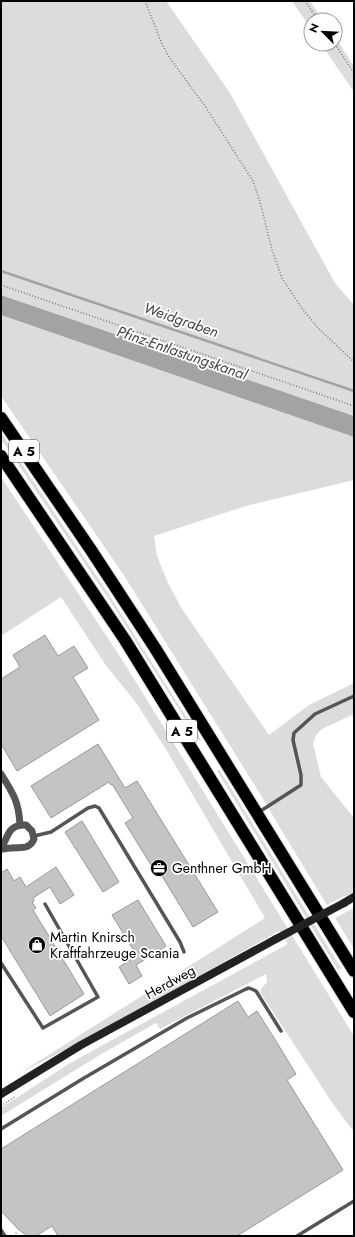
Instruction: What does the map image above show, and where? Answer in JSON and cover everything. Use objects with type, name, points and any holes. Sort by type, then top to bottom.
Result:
[{"type":"highway","name":"A 5","points":[[1,418],[91,550],[155,648],[354,971]]},
{"type":"highway","name":"A 5","points":[[1,456],[125,640],[354,1012]]},
{"type":"main road","name":"Herdweg","points":[[1,1094],[75,1049],[354,897]]},
{"type":"street","points":[[1,774],[15,797],[19,811],[20,825]]},
{"type":"street","points":[[26,825],[29,827],[34,836],[33,842],[30,846],[21,849],[1,849],[10,830],[15,826],[26,825]]},
{"type":"lane","points":[[257,813],[301,785],[301,775],[293,740],[294,733],[315,714],[354,696]]},
{"type":"lane","points":[[34,836],[51,832],[88,808],[95,806],[99,808],[180,942],[184,952]]},
{"type":"lane","points":[[1,963],[43,1028],[98,997],[45,904]]},
{"type":"lane","points":[[1,1128],[188,1018],[246,989],[249,988],[256,991],[281,1031]]},
{"type":"lane","points":[[297,1236],[354,1201]]},
{"type":"lane","points":[[1,1230],[6,1236]]},
{"type":"path","points":[[145,1],[162,44],[169,57],[205,106],[253,181],[272,250],[282,278],[301,307],[318,328],[354,362]]},
{"type":"path","points":[[305,1],[313,12]]},
{"type":"path","points":[[340,52],[354,72]]},
{"type":"path","points":[[1,284],[354,406]]},
{"type":"path","points":[[14,1236],[17,1232]]},
{"type":"shaded area","points":[[1,1],[166,1],[230,93],[335,283],[354,305],[354,416],[1,295]]},
{"type":"shaded area","points":[[292,1],[310,1],[318,12],[303,12],[303,17]]},
{"type":"shaded area","points":[[343,49],[354,66],[354,92],[326,52],[343,52]]},
{"type":"shaded area","points":[[1,295],[354,416],[354,437],[1,315]]},
{"type":"shaded area","points":[[1,315],[354,437],[354,480],[246,506],[154,536],[157,556],[168,583],[182,609],[269,735],[309,705],[354,683],[354,714],[322,729],[316,735],[313,744],[321,777],[354,818],[354,892],[327,905],[262,797],[123,574],[1,396]]},
{"type":"shaded area","points":[[1,433],[108,593],[201,740],[199,741],[112,604],[1,439]]},
{"type":"shaded area","points":[[1,477],[123,661],[354,1036],[354,1132],[333,1104],[260,992],[267,982],[266,974],[160,1029],[156,1023],[98,1056],[1,1116],[1,1108],[70,1063],[288,944],[279,931],[96,1034],[20,1073],[265,918],[167,751],[137,704],[105,664],[61,597],[1,636]]},
{"type":"shaded area","points":[[219,769],[341,968],[338,970],[217,771]]},
{"type":"shaded area","points":[[354,908],[354,949],[335,918]]},
{"type":"building","points":[[45,635],[58,656],[74,646],[88,668],[73,677],[99,720],[17,771],[1,744],[1,679],[20,667],[13,655]]},
{"type":"building","points":[[98,744],[125,788],[137,781],[218,912],[193,927],[159,871],[156,873],[125,823],[133,818],[112,784],[111,785],[109,782],[51,818],[31,786]]},
{"type":"building","points":[[82,821],[119,882],[103,892],[65,832]]},
{"type":"building","points":[[56,867],[74,895],[60,904],[50,887],[33,898],[34,901],[32,902],[36,908],[33,910],[84,994],[50,1016],[1,936],[1,873],[7,869],[14,881],[20,877],[26,887]]},
{"type":"building","points":[[138,900],[166,946],[136,965],[142,976],[129,984],[119,967],[137,956],[112,915]]},
{"type":"building","points":[[238,1001],[248,1017],[257,1011],[276,1041],[296,1074],[287,1080],[343,1170],[237,1236],[58,1236],[52,1226],[36,1236],[27,1236],[18,1229],[1,1211],[1,1149]]},
{"type":"waterway","name":"Weidgraben","points":[[1,271],[354,391]]},
{"type":"place","name":"Genthner GmbH","points":[[159,868]]},
{"type":"place","name":"Martin Knirsch Kraftfahrzeuge Scania","points":[[37,945]]},
{"type":"water label","name":"Pfinz-Entlastungskanal","points":[[182,353]]}]
